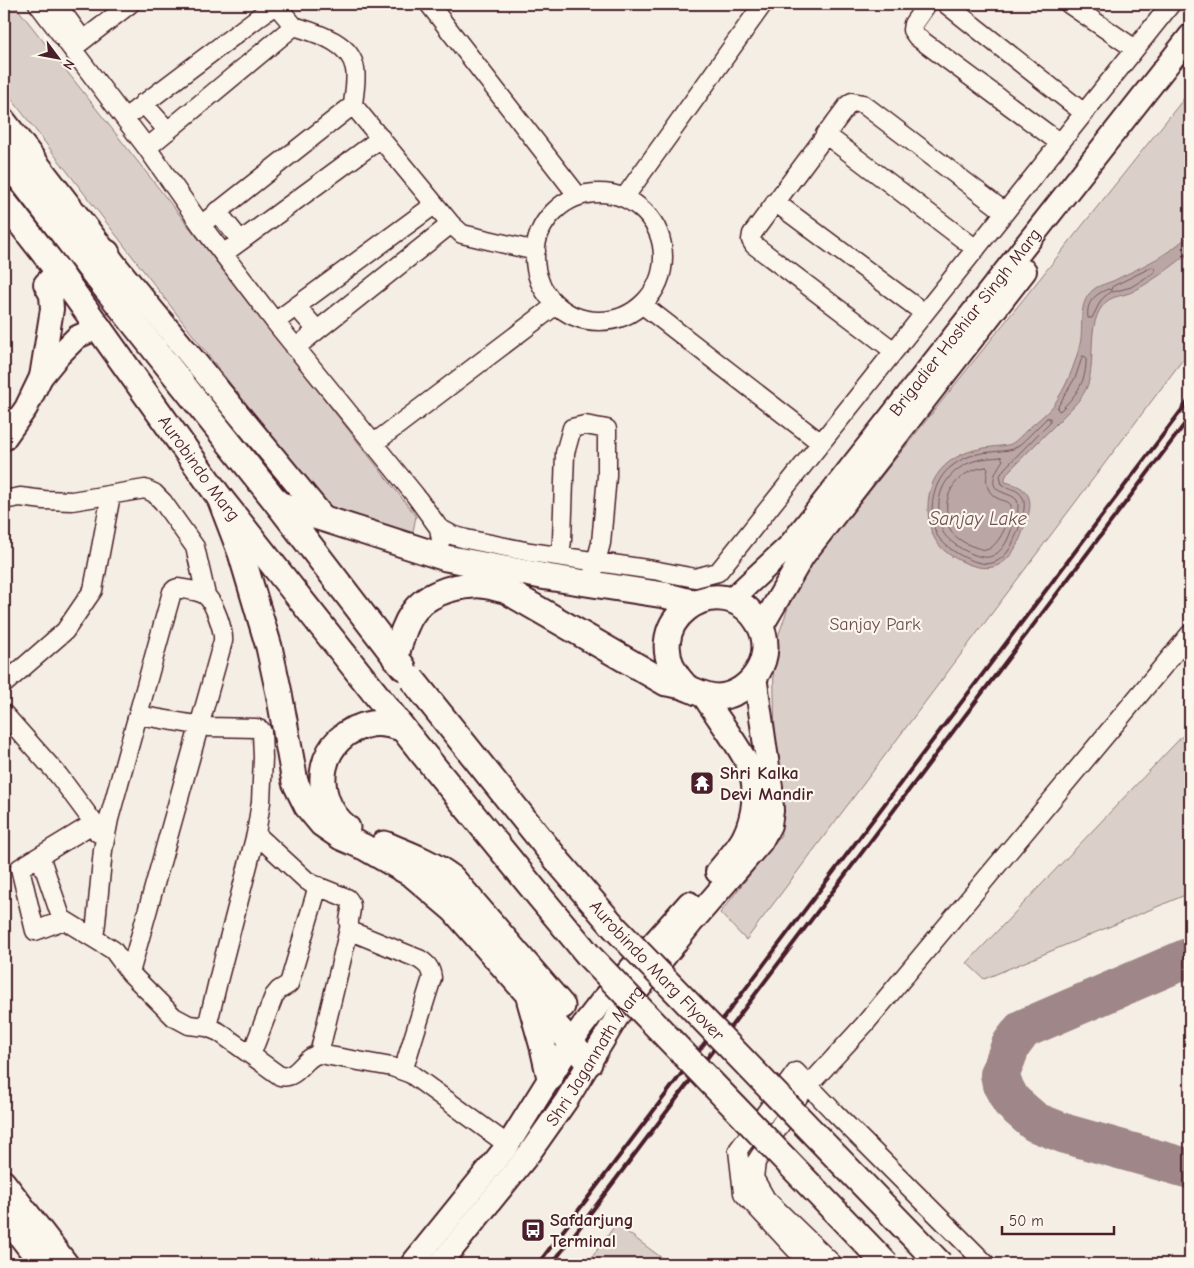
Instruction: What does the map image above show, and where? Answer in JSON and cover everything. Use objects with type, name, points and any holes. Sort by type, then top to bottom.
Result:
[{"type":"main road","name":"Aurobindo Marg","points":[[4,157],[98,260],[278,504],[395,658]]},
{"type":"main road","name":"Aurobindo Marg","points":[[4,202],[52,277],[100,328],[220,498],[402,728]]},
{"type":"main road","points":[[220,498],[241,553],[269,647],[295,782],[307,806],[322,824],[341,837],[364,847],[413,875],[454,910],[528,992],[577,1036]]},
{"type":"main road","points":[[278,504],[446,558],[553,566],[590,572],[694,603]]},
{"type":"main road","points":[[539,609],[532,596],[536,587],[553,566]]},
{"type":"main road","points":[[395,658],[403,632],[413,612],[430,597],[448,589],[475,585],[505,590],[666,682],[694,691],[717,697],[732,694],[745,687],[755,676],[763,661],[765,644],[761,628],[749,611],[731,600],[713,598],[694,603],[682,611],[673,622],[668,635],[666,650],[669,664],[676,677],[694,691]]},
{"type":"main road","name":"Aurobindo Marg Flyover","points":[[395,658],[561,865],[615,928],[940,1264]]},
{"type":"main road","points":[[594,1055],[452,878],[421,859],[346,827],[335,817],[327,804],[323,790],[322,774],[326,760],[334,746],[344,736],[372,724],[387,724],[402,728],[590,957],[886,1264]]},
{"type":"main road","points":[[528,992],[544,1047],[550,1078]]},
{"type":"street","points":[[38,4],[60,11],[77,44],[124,118],[201,225],[295,348],[415,495],[439,528],[446,558]]},
{"type":"street","points":[[77,44],[130,4]]},
{"type":"street","points":[[124,118],[275,4],[294,26],[327,39],[342,48],[352,58],[356,70],[353,104],[450,224],[462,234],[536,250]]},
{"type":"street","points":[[429,4],[578,196]]},
{"type":"street","points":[[624,198],[763,4]]},
{"type":"street","points":[[927,4],[913,24],[912,30],[917,37],[1060,143]]},
{"type":"street","points":[[946,4],[1084,113]]},
{"type":"street","points":[[1069,4],[1135,49]]},
{"type":"street","points":[[439,528],[452,535],[466,539],[530,552],[553,566],[562,540],[565,453],[572,428],[585,425],[607,430],[607,476],[601,543],[590,572],[653,570],[696,578],[718,572],[1135,49],[1164,6]]},
{"type":"street","points":[[147,148],[294,26]]},
{"type":"street","name":"Brigadier Hoshiar Singh Marg","points":[[731,600],[789,546],[1190,36]]},
{"type":"street","name":"Brigadier Hoshiar Singh Marg","points":[[761,628],[804,556],[1190,61]]},
{"type":"street","points":[[894,351],[754,245],[751,240],[752,234],[824,134],[848,105],[852,102],[863,104],[1005,212]]},
{"type":"street","points":[[144,103],[168,131]]},
{"type":"street","points":[[201,225],[353,104]]},
{"type":"street","name":"Aurobindo Marg","points":[[4,120],[98,260],[326,520]]},
{"type":"street","points":[[824,134],[976,249]]},
{"type":"street","points":[[223,254],[381,138]]},
{"type":"street","points":[[600,193],[624,198],[643,210],[652,221],[661,242],[662,266],[654,286],[643,305],[618,319],[588,321],[567,314],[544,291],[536,270],[537,239],[547,219],[563,203],[578,196],[600,193]]},
{"type":"street","points":[[775,202],[924,314]]},
{"type":"street","points":[[275,322],[434,205]]},
{"type":"street","points":[[218,211],[241,240]]},
{"type":"street","points":[[295,348],[450,224]]},
{"type":"street","points":[[41,377],[52,309],[52,277]]},
{"type":"street","points":[[373,444],[556,305]]},
{"type":"street","points":[[643,305],[821,443]]},
{"type":"street","points":[[296,306],[317,330]]},
{"type":"street","points":[[6,433],[26,408],[41,377],[59,355],[78,338],[100,328]]},
{"type":"street","points":[[4,500],[20,497],[72,501],[145,489],[154,493],[163,502],[195,547],[206,595],[224,635],[201,726],[130,974]]},
{"type":"street","points":[[4,684],[65,631],[93,590],[111,495]]},
{"type":"street","points":[[94,937],[103,850],[109,819],[172,592],[178,588],[206,595]]},
{"type":"street","points":[[833,1264],[766,1199],[754,1178],[756,1162],[799,1096],[864,1026],[1190,634]]},
{"type":"street","name":"Shri Jagannath Marg","points":[[440,1264],[528,1155],[572,1093],[619,1014],[693,921],[761,842],[770,825],[772,811],[771,787],[755,676]]},
{"type":"street","name":"Shri Jagannath Marg","points":[[412,1264],[508,1144],[577,1036],[610,991],[728,858],[742,839],[748,824],[753,797],[753,780],[748,764],[694,691]]},
{"type":"street","points":[[4,714],[59,776],[94,823],[103,850]]},
{"type":"street","points":[[138,716],[201,726],[256,728],[261,730],[263,750],[262,776],[256,834],[207,1027]]},
{"type":"street","points":[[64,921],[37,930],[34,929],[20,868],[94,823]]},
{"type":"street","points":[[256,834],[306,880],[347,898],[352,905],[348,924],[349,929],[319,1054]]},
{"type":"street","points":[[40,856],[64,921],[94,937],[113,950],[130,974],[174,1017],[189,1025],[207,1027],[219,1032],[280,1076],[287,1078],[293,1075],[312,1055],[319,1054],[392,1067],[407,1073],[508,1144]]},
{"type":"street","points":[[251,1055],[274,996],[279,990],[289,984],[318,886]]},
{"type":"street","points":[[349,929],[419,959],[431,970],[432,978],[407,1073]]},
{"type":"street","points":[[809,1264],[743,1193],[738,1150],[796,1072],[986,1264]]},
{"type":"street","points":[[6,1188],[67,1264]]},
{"type":"street","points":[[4,1216],[41,1264]]},
{"type":"green space","points":[[4,4],[14,4],[416,516],[412,537],[328,511],[4,89]]},
{"type":"green space","name":"Sanjay Park","points":[[1190,91],[1190,350],[746,940],[720,913],[781,835],[776,781],[773,651],[797,582]]},
{"type":"green space","points":[[1190,728],[1190,893],[984,979],[967,963]]},
{"type":"green space","points":[[616,1224],[670,1264],[587,1264]]},
{"type":"water","name":"Sanjay Lake","points":[[1190,234],[1190,252],[1163,273],[1131,293],[1109,300],[1099,311],[1093,332],[1089,379],[1081,398],[1008,472],[1005,482],[1023,489],[1029,498],[1030,510],[1019,540],[1008,558],[1000,564],[982,568],[970,565],[947,553],[939,546],[934,536],[930,526],[928,509],[929,494],[933,481],[940,470],[962,454],[1011,444],[1047,412],[1062,392],[1073,368],[1080,344],[1083,308],[1088,295],[1098,287],[1165,254]]},
{"type":"taxiway","points":[[1190,957],[1023,1029],[1011,1045],[1000,1074],[1002,1084],[1011,1101],[1035,1122],[1066,1134],[1190,1169]]},
{"type":"railway","points":[[538,1264],[1190,399]]},
{"type":"railway","points":[[552,1264],[1190,417]]},
{"type":"place","name":"Shri Kalka Devi Mandir","points":[[702,783]]},
{"type":"place","name":"Safdarjung Terminal","points":[[533,1230]]}]
